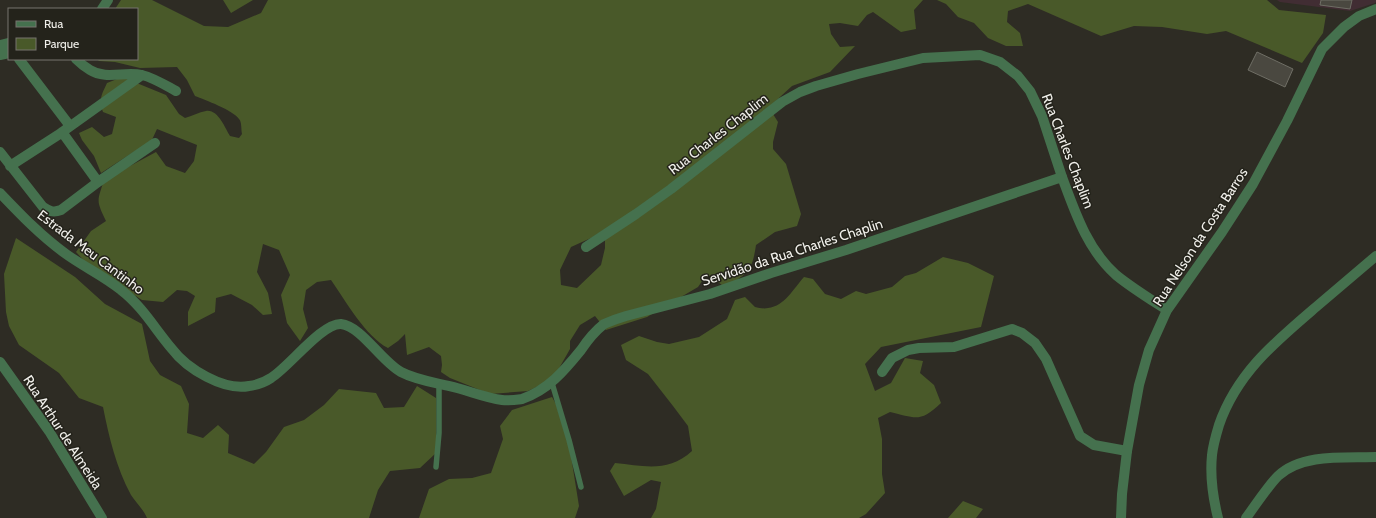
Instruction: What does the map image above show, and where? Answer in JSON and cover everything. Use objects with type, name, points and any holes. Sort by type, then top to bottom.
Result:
[{"type":"street","name":"Rua Nelson da Costa Barros","points":[[1121,518],[1122,494],[1130,428],[1141,378],[1149,350],[1167,310],[1222,232],[1253,184],[1287,121],[1322,49],[1344,27],[1359,16],[1376,9]]},
{"type":"street","name":"Rua Charles Chaplim","points":[[586,247],[671,189],[782,102],[800,92],[858,74],[923,58],[980,55],[1000,62],[1018,76],[1030,91],[1042,116],[1062,177],[1086,236],[1100,258],[1116,275],[1167,310]]},
{"type":"street","points":[[20,60],[66,129],[98,182]]},
{"type":"street","points":[[77,60],[91,71],[103,75],[142,75],[176,91]]},
{"type":"street","points":[[10,166],[66,129],[142,75]]},
{"type":"street","points":[[0,152],[43,207],[49,211],[55,212],[61,210],[98,182],[156,143]]},
{"type":"street","name":"Servidão da Rua Charles Chaplin","points":[[552,383],[596,331],[605,324],[614,320],[710,294],[1062,177]]},
{"type":"street","name":"Estrada Meu Cantinho","points":[[0,193],[30,224],[65,254],[121,290],[139,306],[172,350],[182,360],[205,376],[218,382],[234,387],[247,387],[272,378],[327,328],[340,324],[349,326],[357,332],[401,372],[425,380],[504,400],[514,400],[530,395],[552,383]]},
{"type":"street","points":[[1218,518],[1214,495],[1212,454],[1221,420],[1232,395],[1242,379],[1278,340],[1376,256]]},
{"type":"street","points":[[882,372],[892,358],[908,350],[919,348],[954,347],[1012,329],[1022,333],[1035,343],[1046,360],[1080,436],[1094,445],[1127,451]]},
{"type":"street","name":"Rua Arthur de Almeida","points":[[0,362],[49,431],[102,518]]},
{"type":"street","points":[[1246,518],[1278,476],[1296,465],[1318,459],[1376,457]]},
{"type":"lane","points":[[436,467],[439,433],[439,383]]},
{"type":"lane","points":[[552,383],[581,487]]},
{"type":"shaded area","points":[[1277,0],[1376,0],[1376,2],[1350,11],[1280,2]]},
{"type":"green space","points":[[121,0],[152,0],[204,26],[228,27],[261,13],[268,0],[923,0],[914,10],[916,29],[901,32],[873,12],[867,15],[858,26],[840,23],[829,24],[831,34],[840,47],[855,46],[830,72],[792,86],[757,118],[639,208],[591,238],[571,247],[560,270],[561,285],[577,288],[601,265],[605,248],[605,237],[773,114],[778,122],[773,142],[773,149],[786,164],[801,214],[797,226],[775,232],[756,245],[753,261],[748,271],[726,288],[707,274],[698,287],[647,317],[606,330],[595,316],[580,325],[570,341],[570,349],[553,379],[528,391],[490,394],[450,378],[441,372],[441,356],[429,347],[407,355],[405,334],[388,348],[380,343],[356,317],[331,280],[317,282],[306,290],[303,309],[308,328],[300,341],[287,323],[281,295],[290,275],[279,250],[263,244],[257,272],[268,293],[272,314],[263,315],[252,305],[231,294],[216,298],[215,312],[188,326],[188,312],[195,296],[187,291],[177,290],[163,302],[142,300],[88,265],[76,252],[91,231],[106,221],[99,205],[99,197],[104,180],[156,152],[166,166],[185,173],[194,161],[197,145],[157,129],[150,144],[135,151],[101,173],[94,156],[82,140],[79,133],[92,127],[104,137],[112,134],[116,117],[103,112],[101,104],[101,97],[107,83],[122,77],[166,95],[179,114],[185,118],[210,111],[218,116],[230,136],[239,138],[242,134],[241,122],[239,119],[231,112],[195,96],[187,80],[177,67],[140,68],[115,62],[99,61],[98,60],[138,60],[138,8],[116,8]]},
{"type":"green space","points":[[223,0],[253,0],[231,13]]},
{"type":"green space","points":[[937,0],[1267,0],[1279,10],[1326,15],[1323,33],[1302,63],[1226,31],[1207,34],[1162,27],[1134,26],[1101,36],[1028,4],[1008,11],[1007,22],[1020,33],[1023,46],[1006,46],[988,38],[974,23],[958,17],[946,4]]},
{"type":"green space","points":[[16,238],[75,277],[105,304],[142,324],[150,361],[160,375],[181,386],[189,404],[187,433],[203,438],[218,425],[229,435],[228,453],[254,464],[266,452],[284,427],[304,420],[324,405],[339,389],[376,393],[384,408],[404,407],[417,386],[436,398],[436,453],[420,468],[390,471],[378,490],[369,518],[147,518],[131,495],[121,474],[103,407],[79,398],[59,373],[19,345],[9,326],[6,312],[4,274]]},
{"type":"green space","points":[[943,257],[968,263],[994,276],[981,327],[881,347],[865,364],[875,391],[891,383],[905,358],[923,361],[920,373],[934,385],[941,403],[928,414],[922,416],[912,417],[890,412],[878,418],[882,439],[882,474],[885,493],[866,514],[859,518],[651,518],[656,509],[661,482],[651,480],[624,496],[610,471],[615,463],[646,466],[665,465],[674,463],[692,451],[688,426],[648,374],[626,360],[621,345],[639,336],[669,344],[699,337],[727,319],[735,300],[745,297],[755,307],[774,307],[788,296],[804,277],[813,279],[825,294],[841,299],[856,291],[866,294],[892,287],[905,276],[916,273]]},
{"type":"green space","points":[[552,397],[556,404],[570,450],[579,506],[575,518],[419,518],[429,489],[449,479],[472,478],[491,473],[503,439],[500,426],[512,410]]},
{"type":"green space","points":[[963,501],[983,509],[976,518],[948,518]]},
{"type":"building","points":[[1321,0],[1352,0],[1350,9],[1320,5]]},
{"type":"building","points":[[1257,52],[1293,69],[1285,87],[1248,70]]}]
